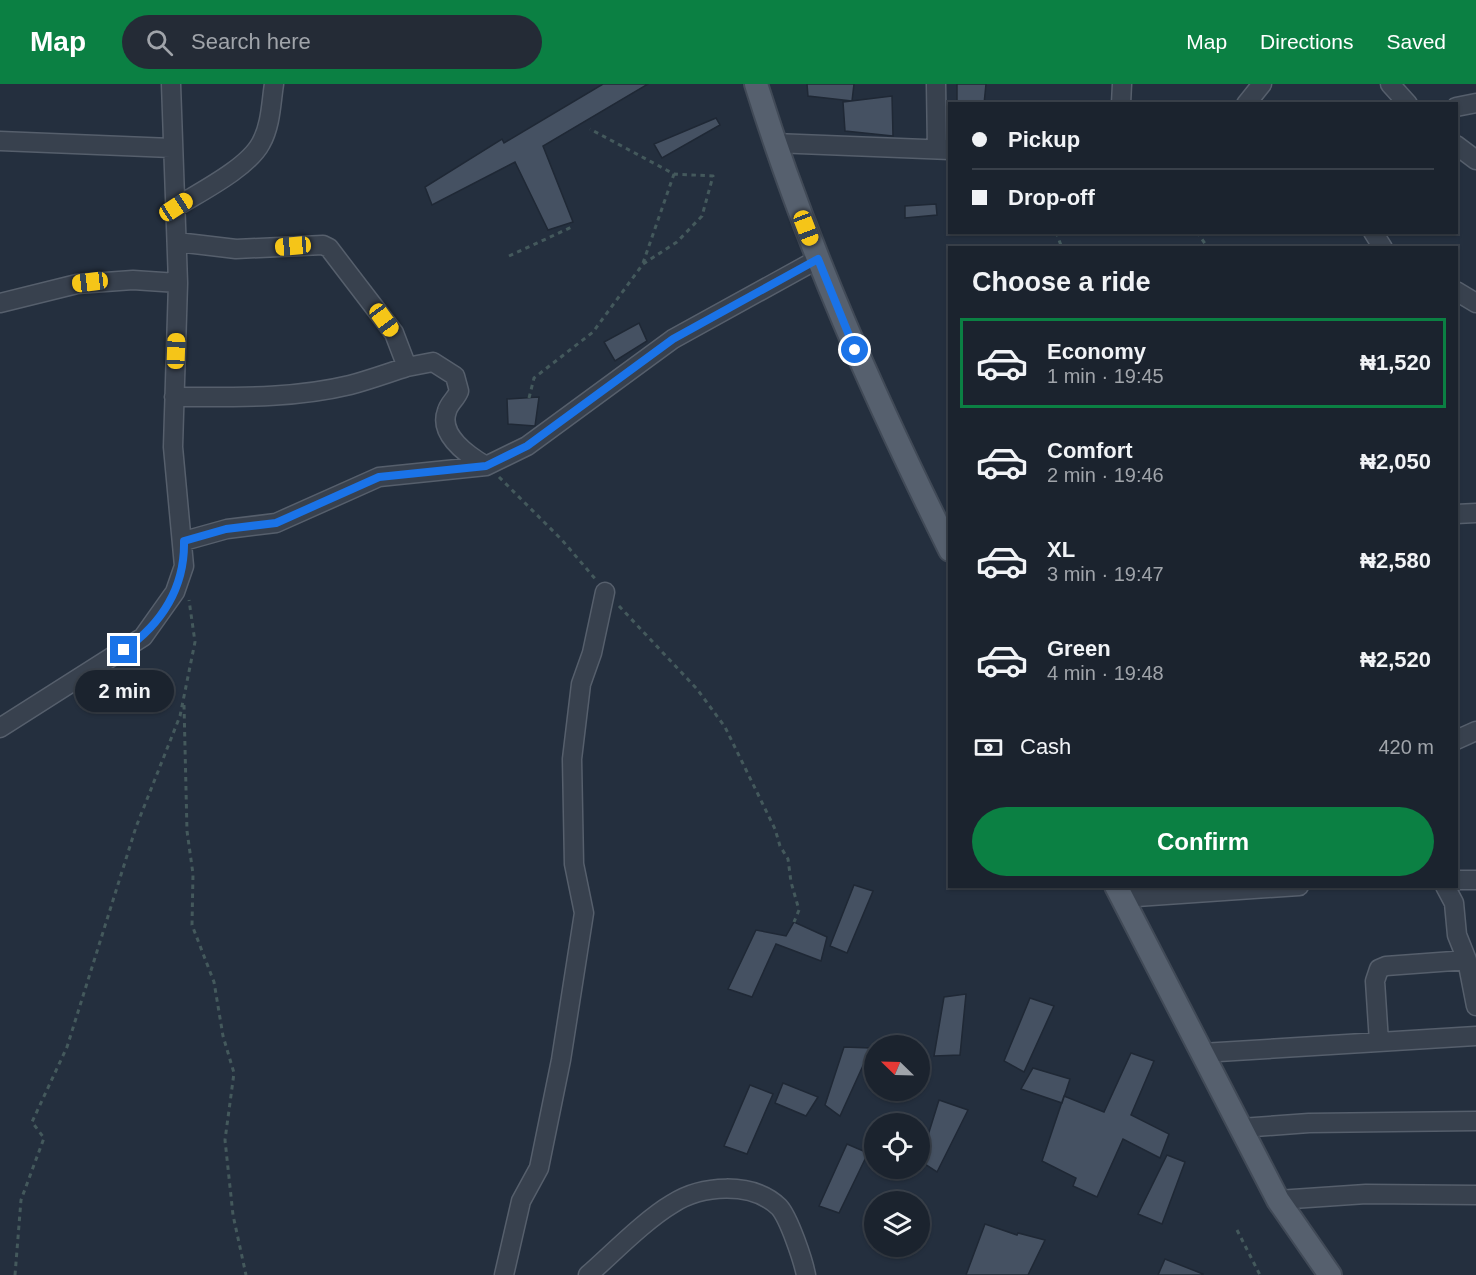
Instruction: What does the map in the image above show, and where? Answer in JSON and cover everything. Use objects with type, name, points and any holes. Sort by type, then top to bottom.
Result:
[{"type":"main road","points":[[756,84],[774,142],[855,350],[948,546]]},
{"type":"main road","points":[[1119,892],[1278,1200],[1330,1275]]},
{"type":"street","points":[[0,728],[143,637],[175,592],[184,566],[184,541],[173,447],[178,283],[176,207],[171,148],[171,84]]},
{"type":"street","points":[[176,207],[238,167],[261,144],[270,117],[274,84]]},
{"type":"street","points":[[774,142],[943,149],[936,84]]},
{"type":"street","points":[[1121,102],[1122,84]]},
{"type":"street","points":[[1247,102],[1262,84]]},
{"type":"street","points":[[1390,84],[1406,102]]},
{"type":"street","points":[[1458,107],[1476,103]]},
{"type":"street","points":[[0,141],[171,148]]},
{"type":"street","points":[[1458,146],[1476,159]]},
{"type":"street","points":[[177,242],[236,249],[324,245],[329,248],[394,333],[407,367]]},
{"type":"street","points":[[184,541],[226,529],[276,523],[379,477],[486,466],[527,446],[673,339],[818,259]]},
{"type":"street","points":[[0,303],[77,284],[133,280],[178,283]]},
{"type":"street","points":[[1458,292],[1476,303]]},
{"type":"street","points":[[174,397],[256,397],[308,392],[350,385],[407,367],[434,363],[455,376],[459,391],[447,409],[448,429],[469,455],[486,466]]},
{"type":"street","points":[[1458,514],[1476,513]]},
{"type":"street","points":[[504,1275],[521,1201],[539,1168],[561,1060],[584,913],[574,864],[572,759],[581,684],[592,653],[605,592]]},
{"type":"street","points":[[1458,739],[1476,731]]},
{"type":"street","points":[[1458,880],[1476,880]]},
{"type":"street","points":[[1119,892],[1239,888]]},
{"type":"street","points":[[1446,888],[1454,903],[1459,946],[1467,960],[1476,1005]]},
{"type":"street","points":[[1379,1042],[1375,981],[1379,969],[1386,966],[1467,960]]},
{"type":"street","points":[[1202,1053],[1476,1036]]},
{"type":"street","points":[[1241,1128],[1310,1122],[1476,1121]]},
{"type":"street","points":[[588,1275],[672,1204],[710,1188],[756,1192],[780,1208],[803,1258],[806,1275]]},
{"type":"street","points":[[1278,1200],[1366,1194],[1476,1195]]},
{"type":"path","points":[[590,129],[674,174],[713,176],[702,216],[677,242],[643,264]]},
{"type":"path","points":[[529,398],[534,378],[593,332],[643,264],[674,174]]},
{"type":"path","points":[[509,256],[574,226]]},
{"type":"path","points":[[486,466],[523,499],[605,592],[697,689],[725,727],[788,859],[798,910],[794,922]]},
{"type":"path","points":[[15,1275],[21,1200],[44,1138],[32,1122],[67,1047],[136,827],[180,716],[195,642],[189,598]]},
{"type":"path","points":[[184,697],[187,831],[193,874],[192,925],[214,982],[223,1036],[234,1072],[225,1140],[233,1215],[246,1275]]},
{"type":"path","points":[[1237,1230],[1260,1275]]},
{"type":"building","points":[[603,84],[648,84],[543,146],[573,222],[548,230],[515,162],[432,205],[425,187],[502,139],[504,143]]},
{"type":"building","points":[[807,84],[854,84],[852,101],[808,96]]},
{"type":"building","points":[[957,84],[986,84],[984,102],[957,102]]},
{"type":"building","points":[[892,96],[893,136],[845,131],[843,102]]},
{"type":"building","points":[[716,118],[720,125],[662,158],[654,144]]},
{"type":"building","points":[[936,204],[937,215],[905,218],[905,206]]},
{"type":"building","points":[[639,323],[647,341],[615,361],[604,342]]},
{"type":"building","points":[[539,397],[535,426],[508,424],[507,399]]},
{"type":"building","points":[[854,885],[873,891],[847,953],[830,946]]},
{"type":"building","points":[[794,922],[827,937],[821,961],[776,944],[752,997],[728,989],[756,930],[786,936]]},
{"type":"building","points":[[966,994],[960,1055],[934,1056],[944,997]]},
{"type":"building","points":[[1030,998],[1054,1006],[1024,1072],[1004,1061]]},
{"type":"building","points":[[844,1047],[864,1048],[864,1063],[840,1116],[825,1105]]},
{"type":"building","points":[[1131,1053],[1154,1061],[1131,1115],[1169,1134],[1160,1158],[1123,1139],[1097,1197],[1073,1186],[1076,1178],[1042,1161],[1064,1096],[1104,1112]]},
{"type":"building","points":[[1033,1068],[1070,1079],[1062,1103],[1021,1089]]},
{"type":"building","points":[[783,1083],[818,1097],[806,1116],[775,1103]]},
{"type":"building","points":[[750,1085],[773,1094],[747,1154],[724,1146]]},
{"type":"building","points":[[939,1100],[968,1110],[937,1172],[930,1167],[930,1129]]},
{"type":"building","points":[[847,1144],[864,1151],[864,1161],[839,1213],[819,1206]]},
{"type":"building","points":[[1167,1155],[1185,1162],[1162,1224],[1138,1214]]},
{"type":"building","points":[[985,1224],[1017,1235],[1018,1233],[1045,1240],[1028,1275],[966,1275]]},
{"type":"building","points":[[1165,1259],[1203,1274],[1203,1275],[1158,1275]]},
{"type":"route","points":[[124,650],[143,637],[175,592],[184,566],[184,541],[226,529],[276,523],[379,477],[463,470],[486,466],[504,459],[527,446],[673,339],[818,259],[855,350]]}]
